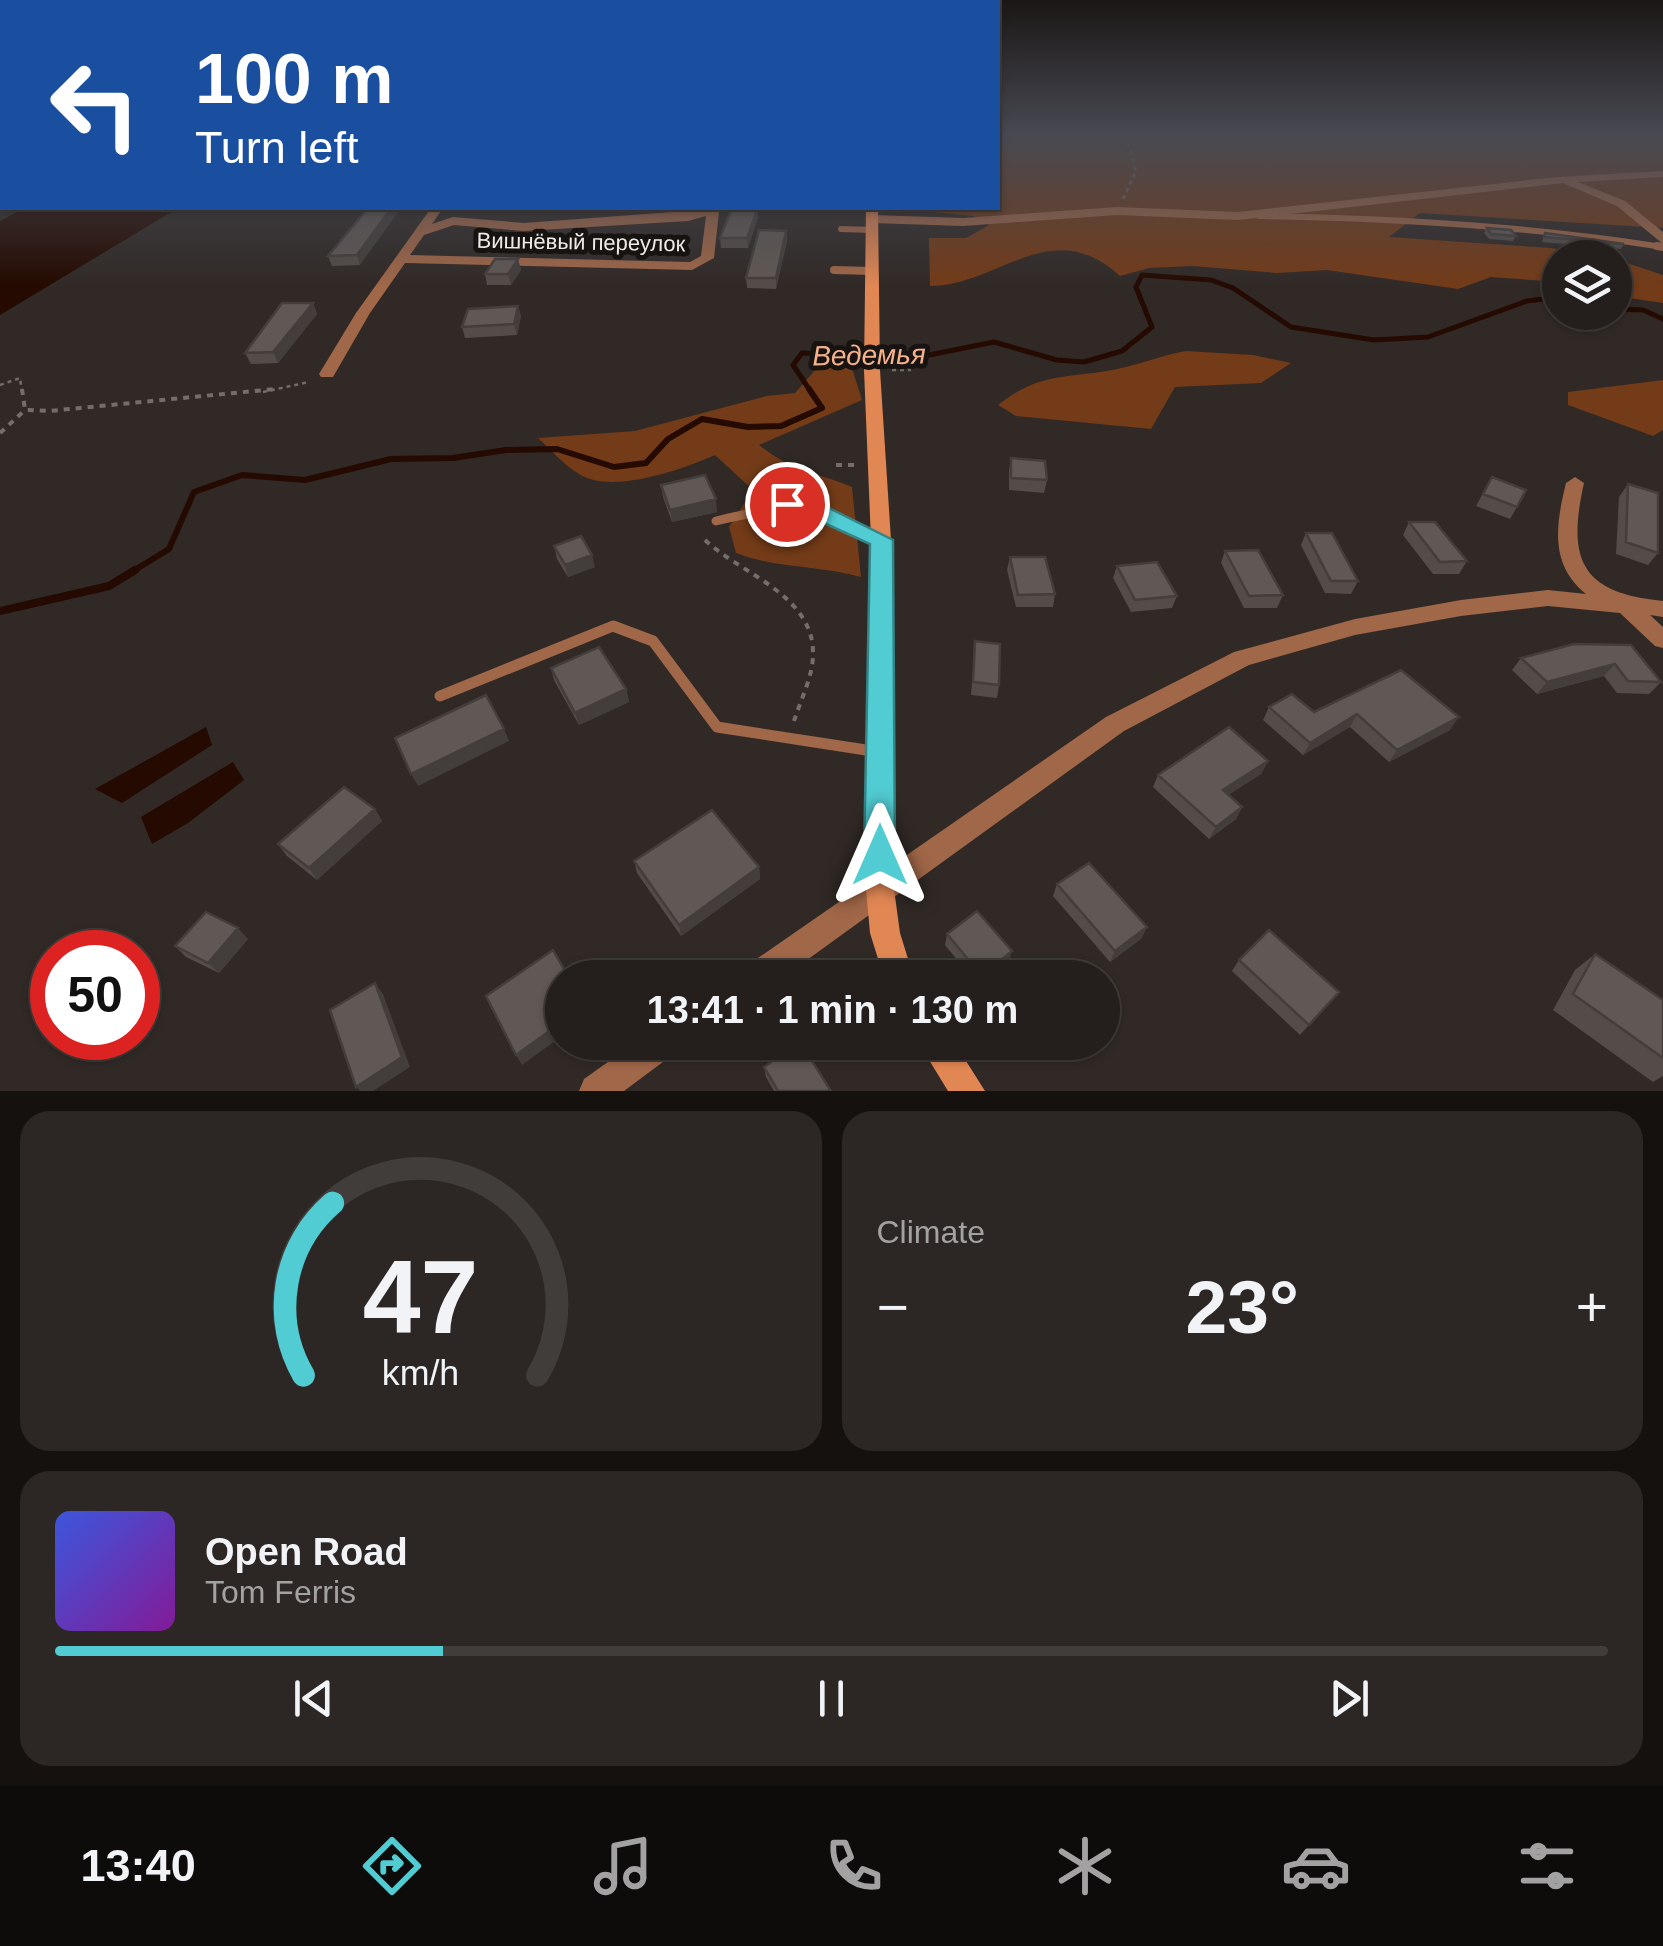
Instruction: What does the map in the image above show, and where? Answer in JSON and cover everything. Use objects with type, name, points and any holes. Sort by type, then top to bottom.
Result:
[{"type":"main road","points":[[873,219],[872,370],[882,540],[880,890],[885,933],[893,960]]},
{"type":"main road","points":[[946,1060],[968,1091]]},
{"type":"street","points":[[873,219],[963,222],[1117,211],[1238,216],[1513,185]]},
{"type":"street","points":[[1572,185],[1622,202],[1647,218],[1663,240]]},
{"type":"street","points":[[327,374],[436,210]]},
{"type":"street","points":[[421,232],[453,222],[524,227],[688,216],[713,210]]},
{"type":"street","name":"Вишнёвый переулок","points":[[402,259],[692,266],[707,258],[717,210]]},
{"type":"street","points":[[1576,484],[1566,526],[1576,570],[1590,587],[1626,606],[1663,640]]},
{"type":"street","points":[[781,960],[1116,724],[1242,658],[1355,627],[1461,608],[1548,598],[1663,609]]},
{"type":"street","points":[[596,1091],[639,1060]]},
{"type":"lane","points":[[1238,216],[1548,229],[1663,247]]},
{"type":"lane","points":[[841,228],[873,219]]},
{"type":"lane","points":[[834,270],[872,271]]},
{"type":"lane","points":[[716,521],[787,504],[817,511],[882,540]]},
{"type":"lane","points":[[440,696],[613,626],[654,641],[717,726],[880,752]]},
{"type":"path","points":[[1117,211],[1129,185]]},
{"type":"path","points":[[0,434],[25,410],[256,393],[314,381],[327,374]]},
{"type":"path","points":[[0,384],[20,378],[25,410]]},
{"type":"path","points":[[705,540],[718,556],[790,602],[807,620],[814,652],[789,740]]},
{"type":"shaded area","points":[[1000,185],[1663,185],[1663,228],[1420,213],[1389,237],[1542,247],[1542,281],[1491,277],[1458,289],[1327,270],[1277,273],[1193,266],[1149,268],[1120,276],[1095,258],[1071,251],[1048,251],[955,283],[930,286],[929,238],[966,238],[989,225],[973,216],[913,210],[1000,210]]},
{"type":"shaded area","points":[[21,210],[175,210],[0,315],[0,221]]},
{"type":"shaded area","points":[[1632,265],[1663,275],[1663,303],[1632,298]]},
{"type":"shaded area","points":[[1186,351],[1253,355],[1291,363],[1261,383],[1175,387],[1151,429],[1016,416],[998,405],[1042,381],[1117,369]]},
{"type":"shaded area","points":[[823,361],[851,365],[862,400],[759,445],[793,466],[852,487],[861,577],[736,553],[729,527],[753,490],[715,455],[667,473],[609,482],[579,474],[538,438],[635,431],[767,396],[795,393]]},
{"type":"shaded area","points":[[1663,380],[1663,430],[1653,436],[1568,405],[1568,392]]},
{"type":"shaded area","points":[[206,727],[212,745],[122,803],[95,789]]},
{"type":"shaded area","points":[[233,762],[244,780],[188,823],[152,844],[141,817]]},
{"type":"building","points":[[366,210],[390,210],[357,255],[328,256]]},
{"type":"building","points":[[731,210],[757,210],[747,238],[720,238]]},
{"type":"building","points":[[1487,228],[1511,230],[1516,236],[1491,234]]},
{"type":"building","points":[[759,230],[786,231],[776,278],[746,278]]},
{"type":"building","points":[[1545,233],[1595,240],[1578,240],[1544,237]]},
{"type":"building","points":[[495,259],[518,259],[508,274],[485,274]]},
{"type":"building","points":[[282,303],[313,303],[273,352],[245,353]]},
{"type":"building","points":[[518,306],[514,324],[462,327],[468,309]]},
{"type":"building","points":[[1011,458],[1045,461],[1047,480],[1011,478]]},
{"type":"building","points":[[705,475],[716,499],[670,510],[661,485]]},
{"type":"building","points":[[1492,477],[1526,490],[1517,507],[1483,494]]},
{"type":"building","points":[[1628,484],[1658,493],[1658,553],[1626,542]]},
{"type":"building","points":[[1409,522],[1435,522],[1467,561],[1440,562]]},
{"type":"building","points":[[1306,533],[1332,533],[1358,581],[1331,581]]},
{"type":"building","points":[[581,536],[592,555],[565,565],[554,546]]},
{"type":"building","points":[[1258,550],[1283,595],[1249,596],[1225,551]]},
{"type":"building","points":[[1010,557],[1045,557],[1055,594],[1018,595]]},
{"type":"building","points":[[1157,562],[1177,596],[1135,600],[1117,566]]},
{"type":"building","points":[[975,641],[1000,644],[999,685],[973,682]]},
{"type":"building","points":[[1574,644],[1631,645],[1661,682],[1628,681],[1615,664],[1547,682],[1521,658]]},
{"type":"building","points":[[599,647],[626,689],[575,713],[551,668]]},
{"type":"building","points":[[1401,670],[1459,717],[1397,750],[1357,714],[1310,743],[1269,707],[1292,694],[1314,712]]},
{"type":"building","points":[[486,695],[504,729],[411,774],[395,738]]},
{"type":"building","points":[[1229,727],[1268,761],[1223,790],[1242,807],[1216,827],[1158,775]]},
{"type":"building","points":[[344,787],[375,809],[309,868],[278,844]]},
{"type":"building","points":[[712,810],[759,867],[679,925],[634,861]]},
{"type":"building","points":[[1089,863],[1147,927],[1115,951],[1057,884]]},
{"type":"building","points":[[977,911],[1012,951],[1001,960],[969,960],[947,934]]},
{"type":"building","points":[[206,912],[238,928],[208,963],[175,946]]},
{"type":"building","points":[[1269,930],[1339,992],[1309,1025],[1239,960]]},
{"type":"building","points":[[553,950],[559,960],[545,960],[545,1034],[516,1055],[486,996]]},
{"type":"building","points":[[1595,954],[1663,1000],[1663,1058],[1573,994]]},
{"type":"building","points":[[375,983],[402,1057],[356,1087],[330,1010]]},
{"type":"building","points":[[774,1060],[811,1060],[831,1091],[778,1091],[764,1067]]},
{"type":"waterway","name":"Ведемья","points":[[809,389],[793,365],[802,353],[909,359],[994,342],[1057,360],[1084,362],[1122,351],[1152,327],[1136,287],[1142,275],[1211,280],[1233,288],[1291,327],[1374,340],[1428,337],[1542,299]]},
{"type":"waterway","name":"Ведемья","points":[[1632,310],[1663,319]]},
{"type":"waterway","name":"Ведемья","points":[[130,573],[169,549],[194,492],[242,475],[305,480],[391,459],[453,458],[506,450],[557,449],[614,467],[646,463],[668,439],[702,419],[748,427],[781,426],[822,408],[809,389]]},
{"type":"waterway","name":"Ведемья","points":[[0,611],[109,586],[135,570]]},
{"type":"route","points":[[787,504],[817,511],[882,540],[880,855]]}]
